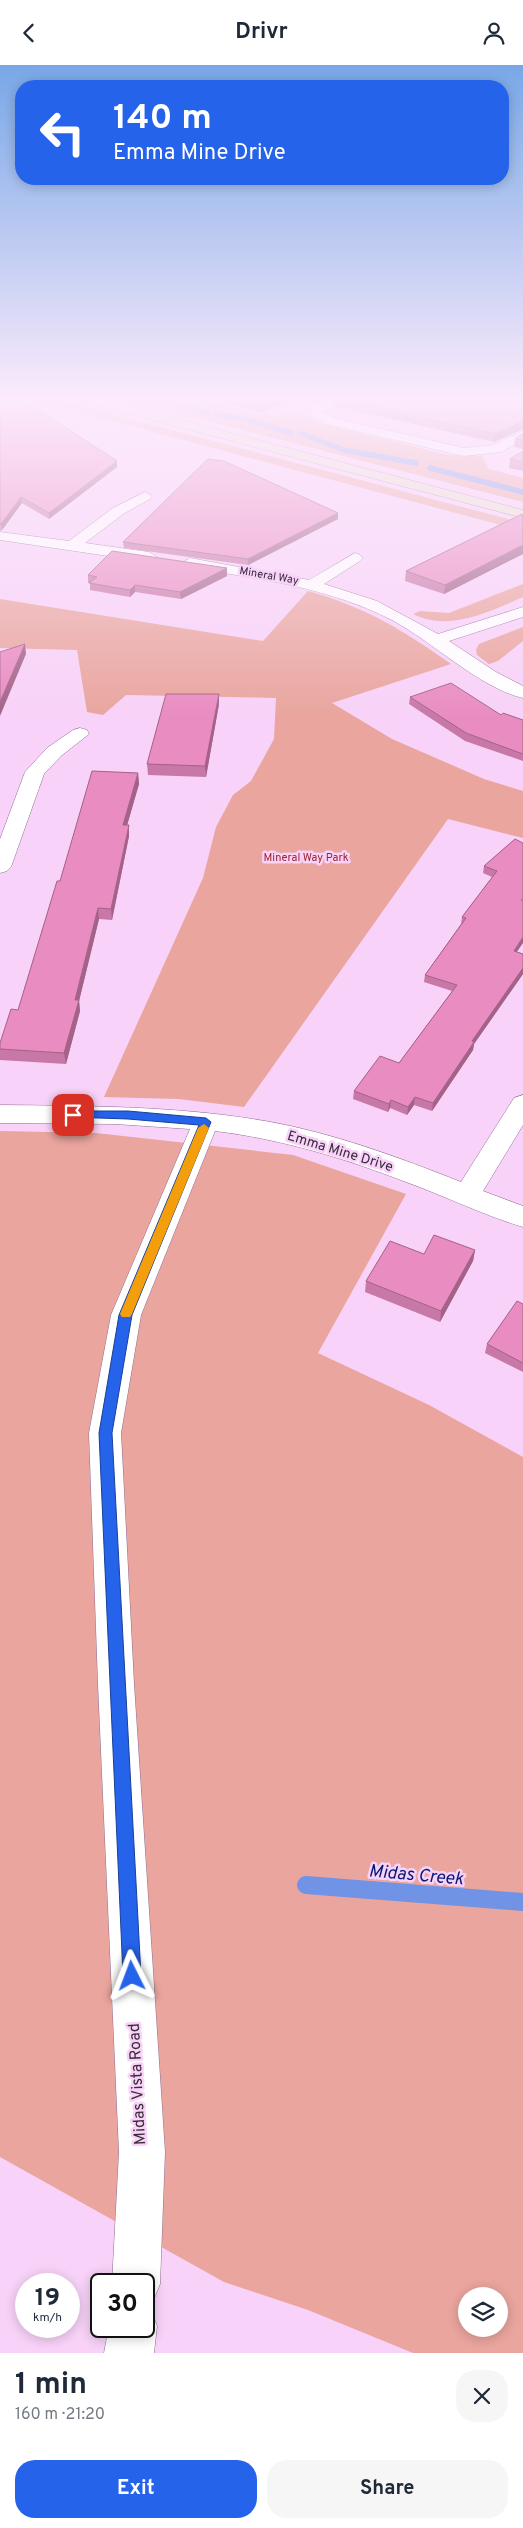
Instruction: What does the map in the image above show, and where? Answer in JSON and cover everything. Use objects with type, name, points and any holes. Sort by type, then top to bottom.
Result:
[{"type":"main road","points":[[492,506],[523,514]]},
{"type":"street","points":[[72,546],[127,506]]},
{"type":"street","name":"Mineral Way","points":[[0,536],[173,561],[313,584],[376,606],[438,639],[488,674],[523,693]]},
{"type":"street","points":[[313,584],[355,558]]},
{"type":"street","points":[[438,639],[523,612]]},
{"type":"street","points":[[0,867],[35,772],[54,752],[80,734]]},
{"type":"street","points":[[467,1195],[523,1105]]},
{"type":"street","name":"Emma Mine Drive","points":[[0,1114],[128,1115],[206,1122],[256,1129],[306,1139],[467,1195],[523,1217]]},
{"type":"street","name":"Midas Vista Road","points":[[136,2273],[142,2152],[116,1694],[105,1433],[126,1315],[206,1122]]},
{"type":"street","points":[[129,2353],[131,2338]]},
{"type":"green space","points":[[429,506],[458,506],[523,523],[523,531]]},
{"type":"green space","points":[[523,584],[523,597],[497,609],[469,618],[441,621],[413,614],[420,611],[449,613]]},
{"type":"green space","name":"Mineral Way Park","points":[[308,591],[329,597],[366,612],[400,630],[451,664],[332,703],[392,739],[484,779],[523,791],[523,838],[448,819],[244,1107],[179,1099],[104,1097],[203,878],[216,827],[233,795],[251,781],[274,739],[276,698],[126,695],[103,715],[87,712],[77,650],[0,648],[0,599],[263,641]]},
{"type":"green space","points":[[523,627],[523,641],[498,661],[489,664],[477,655],[476,650],[479,644]]},
{"type":"green space","points":[[0,1131],[96,1133],[293,1155],[406,1194],[318,1353],[429,1405],[523,1457],[523,2353],[413,2353],[308,2310],[224,2282],[0,2157]]},
{"type":"building","points":[[0,506],[15,506],[1,524]]},
{"type":"building","points":[[36,506],[58,506],[49,513]]},
{"type":"building","points":[[160,506],[322,506],[338,513],[248,559],[123,542]]},
{"type":"building","points":[[522,514],[523,545],[445,585],[406,571]]},
{"type":"building","points":[[112,551],[227,568],[180,592],[135,585],[130,590],[89,583],[97,577],[88,575]]},
{"type":"building","points":[[25,644],[0,702],[0,652]]},
{"type":"building","points":[[451,683],[501,715],[503,713],[523,720],[523,754],[466,733],[410,697]]},
{"type":"building","points":[[166,694],[219,694],[205,766],[147,764]]},
{"type":"building","points":[[92,771],[138,773],[123,825],[129,825],[111,909],[98,908],[75,1000],[79,1000],[64,1053],[0,1049],[0,1043],[11,1009],[18,1010],[57,881],[60,881]]},
{"type":"building","points":[[515,839],[523,843],[523,898],[521,900],[523,900],[523,937],[514,951],[523,954],[523,968],[472,1041],[474,1042],[433,1103],[415,1097],[408,1107],[391,1100],[389,1104],[354,1091],[380,1056],[399,1063],[457,985],[425,975],[466,918],[462,917],[497,871],[484,866]]},
{"type":"building","points":[[434,1235],[475,1250],[441,1311],[366,1281],[390,1241],[424,1254]]},
{"type":"building","points":[[517,1301],[523,1304],[523,1363],[487,1344]]},
{"type":"waterway","name":"Midas Creek","points":[[306,1885],[523,1902]]},
{"type":"slow traffic","points":[[126,1314],[204,1128]]},
{"type":"route","points":[[73,1115],[128,1115],[206,1122],[126,1315],[105,1433],[132,1976]]}]
